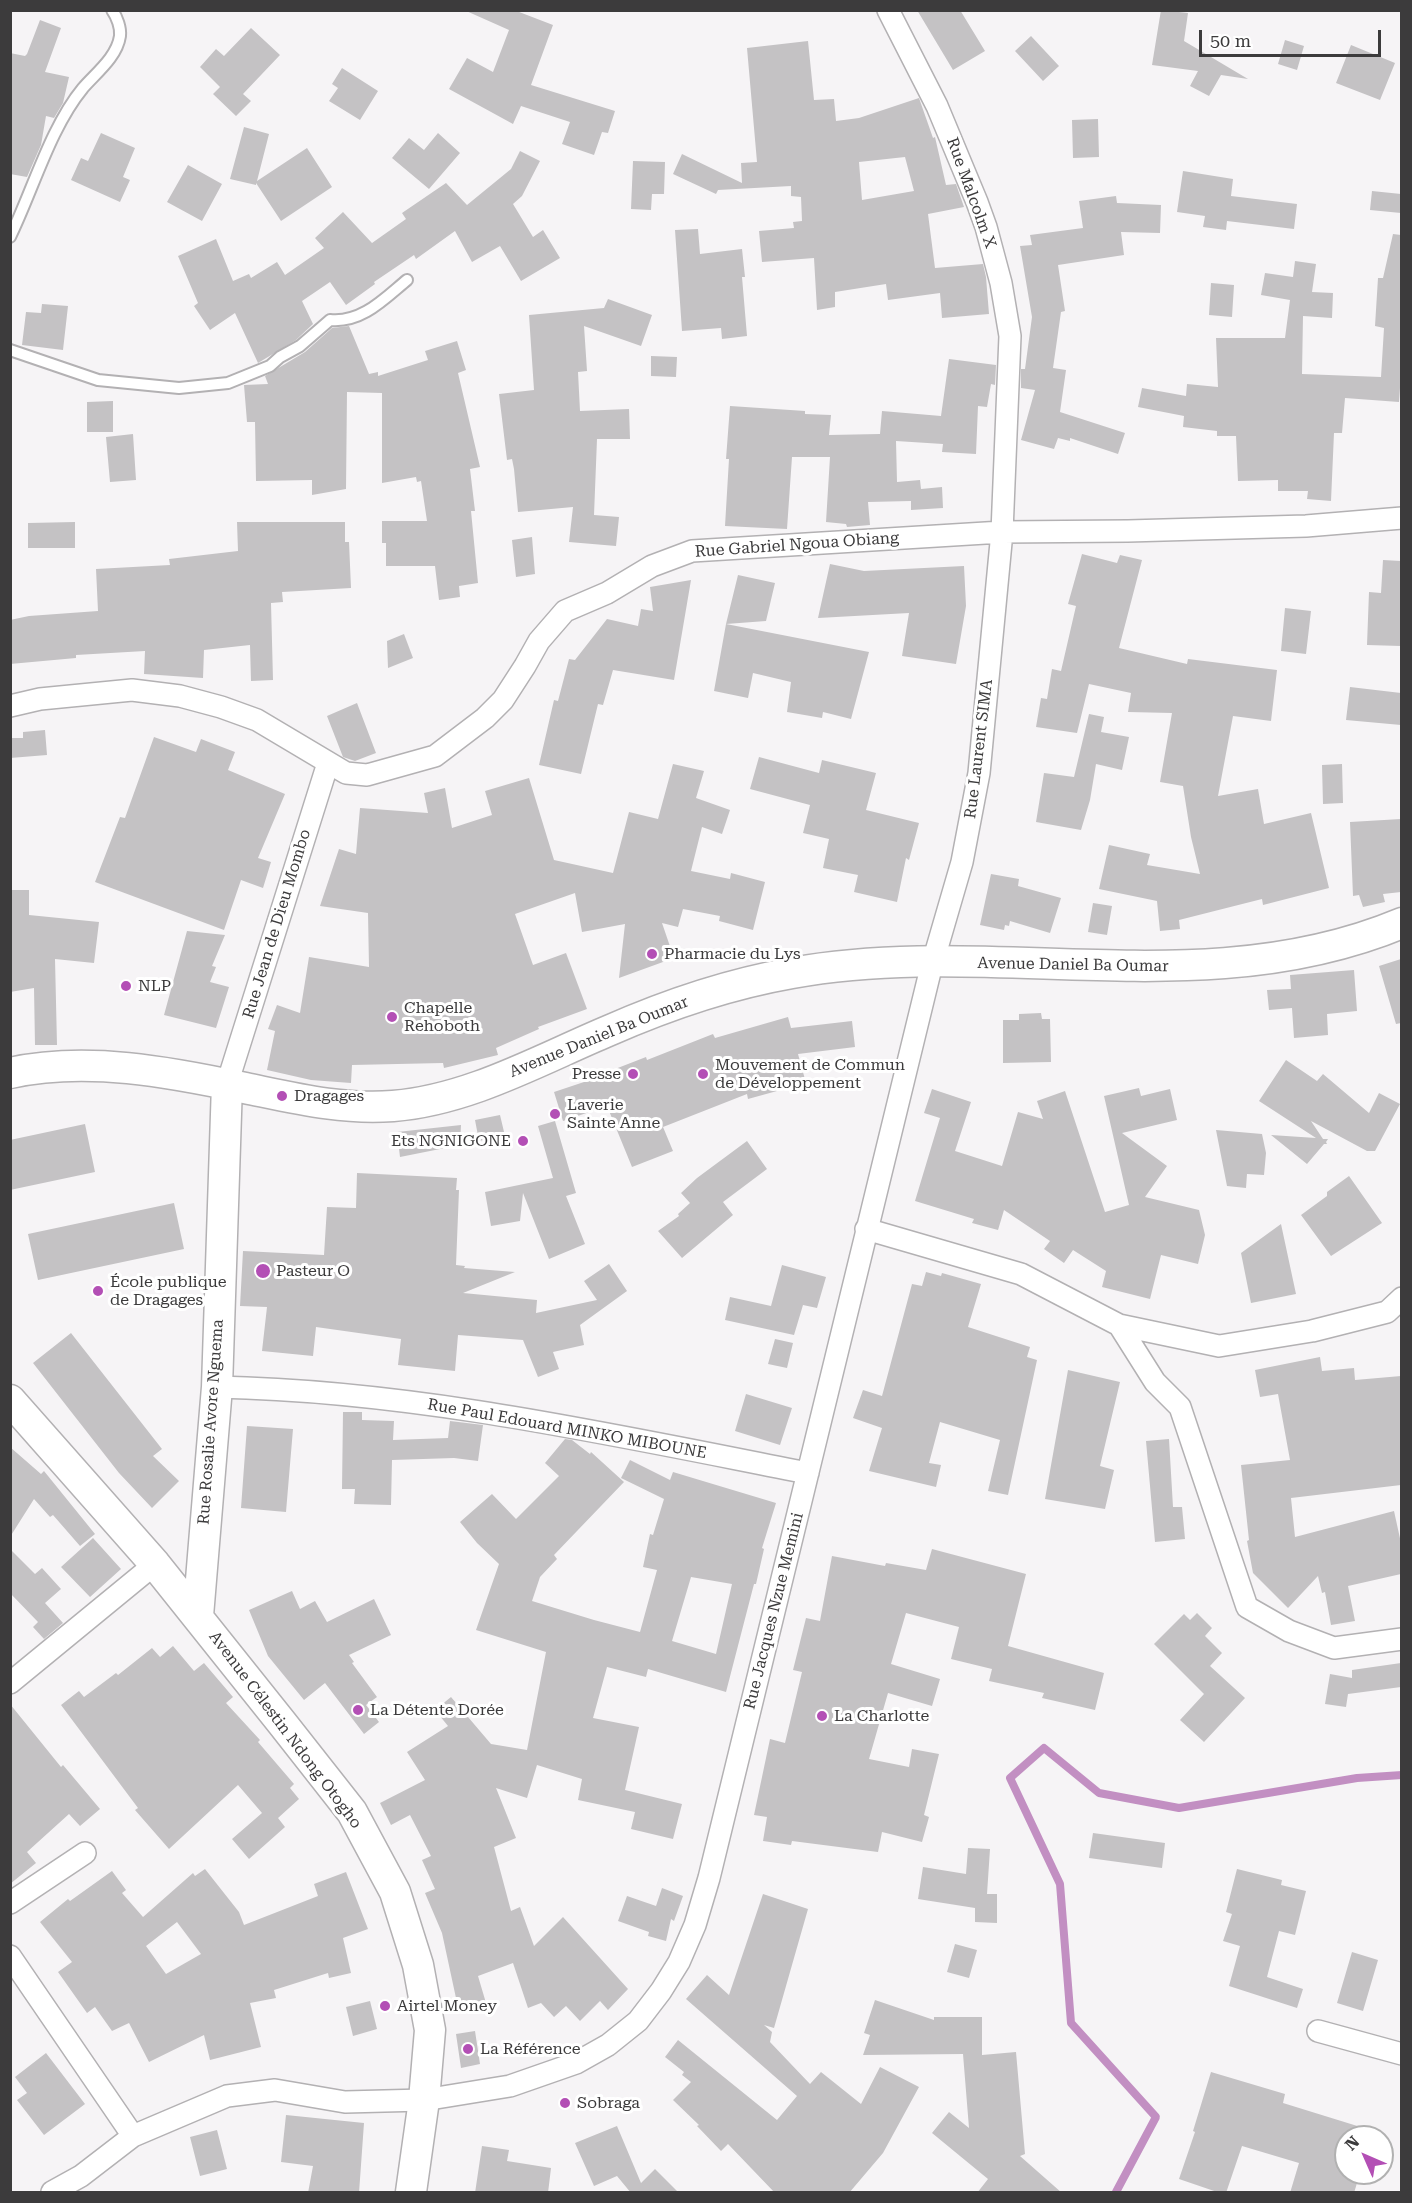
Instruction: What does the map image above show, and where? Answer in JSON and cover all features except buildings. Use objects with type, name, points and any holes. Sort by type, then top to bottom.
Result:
[{"type":"main road","name":"Avenue Daniel Ba Oumar","points":[[10,1073],[72,1066],[105,1067],[176,1075],[327,1105],[394,1106],[441,1097],[487,1083],[612,1029],[682,1002],[737,985],[791,973],[827,968],[933,962],[1178,967],[1228,964],[1266,960],[1342,944],[1379,933],[1401,923]]},
{"type":"main road","name":"Rue Rosalie Avore Nguema","points":[[198,1616],[216,1387],[227,1084]]},
{"type":"main road","name":"Avenue Célestin Ndong Otogho","points":[[10,1400],[155,1564],[352,1812],[395,1892],[417,1965],[430,2030],[424,2100],[411,2193]]},
{"type":"street","name":"Rue Malcolm X","points":[[888,10],[937,105],[986,227],[1001,283],[1010,336],[1002,532]]},
{"type":"street","name":"Rue Gabriel Ngoua Obiang","points":[[10,706],[40,699],[132,690],[180,696],[257,720],[346,773],[367,775],[435,756],[485,718],[503,700],[539,641],[566,611],[607,593],[652,566],[692,551],[1002,532],[1294,526],[1401,518]]},
{"type":"street","name":"Rue Laurent SIMA","points":[[933,962],[962,862],[979,773],[1002,532]]},
{"type":"street","name":"Rue Jean de Dieu Mombo","points":[[227,1084],[328,763]]},
{"type":"street","name":"Rue Jacques Nzue Memini","points":[[52,2193],[81,2176],[133,2136],[227,2096],[275,2090],[345,2102],[424,2100],[510,2086],[576,2063],[608,2045],[638,2021],[661,1992],[679,1962],[695,1925],[709,1878],[933,962]]},
{"type":"street","points":[[866,1229],[1021,1274],[1119,1324],[1219,1346],[1312,1331],[1387,1312],[1401,1298]]},
{"type":"street","points":[[1119,1324],[1155,1382],[1180,1407],[1247,1607],[1289,1631],[1334,1648],[1401,1639]]},
{"type":"street","name":"Rue Paul Edouard MINKO MIBOUNE","points":[[216,1387],[361,1396],[516,1418],[808,1473]]},
{"type":"street","points":[[10,1683],[155,1564]]},
{"type":"street","points":[[10,1903],[85,1852]]},
{"type":"street","points":[[10,1956],[133,2136]]},
{"type":"street","points":[[1318,2031],[1401,2054]]},
{"type":"lane","points":[[10,237],[60,122],[73,100],[112,55],[120,36],[117,17],[112,10]]},
{"type":"lane","points":[[10,350],[98,380],[179,388],[228,383],[270,366],[280,357],[300,346],[330,320],[342,321],[364,315],[408,280]]},
{"type":"waterway","points":[[1116,2192],[1156,2117],[1071,2023],[1060,1884],[1010,1778],[1044,1748],[1099,1793],[1179,1808],[1357,1778],[1402,1775]]},
{"type":"place","name":"Pharmacie du Lys","points":[[652,954]]},
{"type":"place","name":"NLP","points":[[126,986]]},
{"type":"place","name":"Chapelle Rehoboth","points":[[392,1017]]},
{"type":"place","name":"Presse","points":[[633,1074]]},
{"type":"place","name":"Mouvement de Commun de Développement","points":[[703,1074]]},
{"type":"place","name":"Dragages","points":[[282,1096]]},
{"type":"place","name":"Laverie Sainte Anne","points":[[555,1114]]},
{"type":"place","name":"Ets NGNIGONE","points":[[523,1141]]},
{"type":"place","name":"Pasteur O","points":[[263,1271]]},
{"type":"place","name":"École publique de Dragages","points":[[98,1291]]},
{"type":"place","name":"La Détente Dorée","points":[[358,1710]]},
{"type":"place","name":"La Charlotte","points":[[822,1716]]},
{"type":"place","name":"Airtel Money","points":[[385,2006]]},
{"type":"place","name":"La Référence","points":[[468,2049]]},
{"type":"place","name":"Sobraga","points":[[565,2103]]}]
